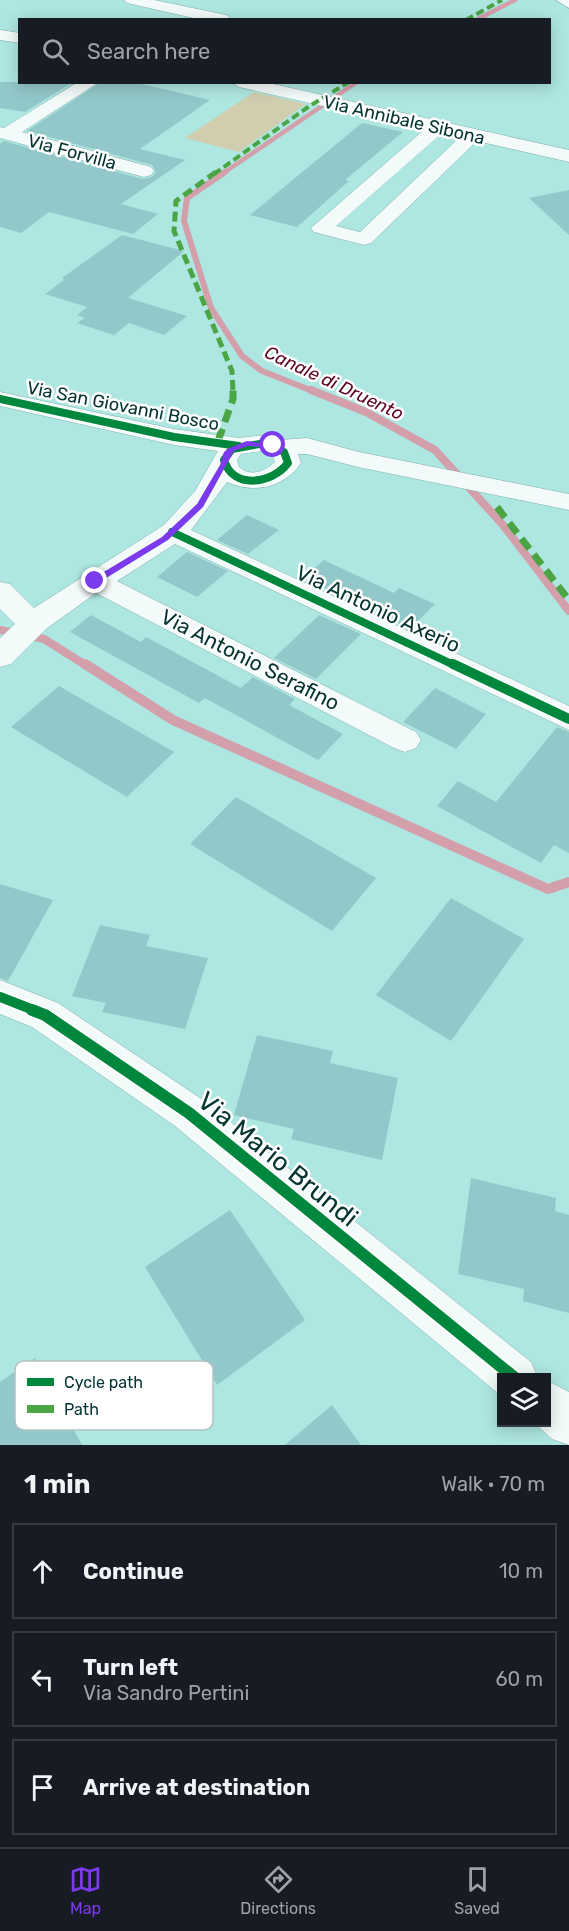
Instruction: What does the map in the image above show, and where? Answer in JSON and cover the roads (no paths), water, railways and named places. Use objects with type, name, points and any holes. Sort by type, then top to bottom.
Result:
[{"type":"street","points":[[132,0],[217,18]]},
{"type":"street","points":[[564,0],[569,3]]},
{"type":"street","points":[[0,35],[18,38]]},
{"type":"street","points":[[3,133],[89,84]]},
{"type":"street","name":"Via Annibale Sibona","points":[[247,84],[569,156]]},
{"type":"street","points":[[437,128],[321,228],[364,239],[472,136]]},
{"type":"street","name":"Via Forvilla","points":[[3,133],[144,171]]},
{"type":"street","name":"Via San Giovanni Bosco","points":[[0,399],[174,437],[229,457],[236,476],[256,481],[277,465]]},
{"type":"street","points":[[201,505],[229,457],[257,443],[277,465]]},
{"type":"street","points":[[18,638],[95,581],[172,532],[201,505],[277,465],[314,460],[358,459],[569,502]]},
{"type":"street","name":"Via Antonio Axerio","points":[[172,532],[569,719]]},
{"type":"street","name":"Via Antonio Serafino","points":[[95,581],[405,740]]},
{"type":"street","points":[[0,591],[15,608],[18,638]]},
{"type":"street","name":"Via Mario Brundi","points":[[0,998],[45,1015],[189,1113],[510,1373]]},
{"type":"street","points":[[551,1407],[569,1422]]},
{"type":"waterway","name":"Canale di Druento","points":[[480,18],[515,0]]},
{"type":"waterway","name":"Canale di Druento","points":[[222,174],[354,84]]},
{"type":"waterway","name":"Canale di Druento","points":[[225,172],[187,198],[184,221],[211,308],[242,356],[262,371],[315,392]]},
{"type":"waterway","name":"Canale di Druento","points":[[311,390],[366,412],[435,450],[503,525],[569,611]]},
{"type":"waterway","name":"Canale di Druento","points":[[0,630],[44,639],[87,666]]},
{"type":"waterway","name":"Canale di Druento","points":[[85,664],[173,720],[548,889],[569,882]]}]
